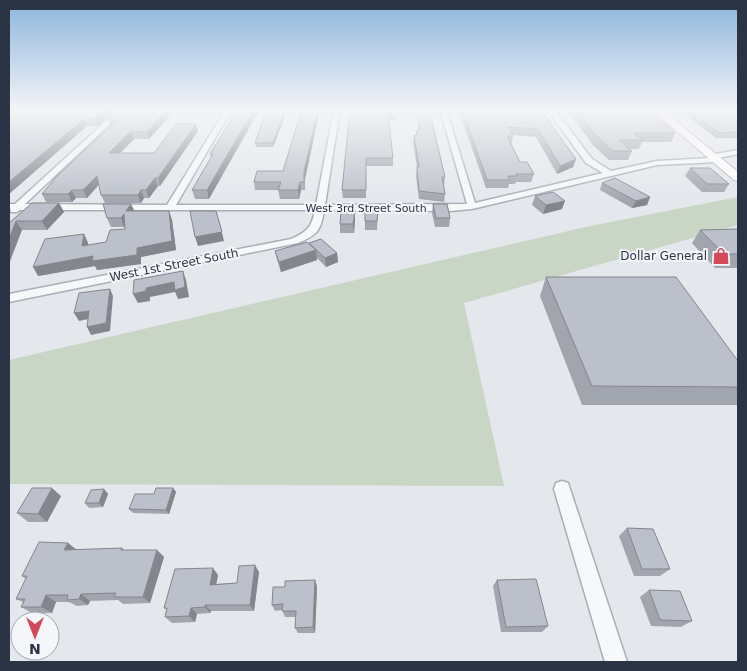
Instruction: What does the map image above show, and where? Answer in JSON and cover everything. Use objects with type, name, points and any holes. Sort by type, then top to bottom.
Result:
[{"type":"street","points":[[9,215],[13,207],[88,140]]},
{"type":"street","points":[[170,207],[210,140]]},
{"type":"street","points":[[320,208],[332,140]]},
{"type":"street","points":[[452,140],[472,206]]},
{"type":"street","points":[[573,140],[589,161],[610,174]]},
{"type":"street","points":[[694,140],[738,178]]},
{"type":"street","name":"West 3rd Street South","points":[[13,207],[450,208],[472,206],[657,163],[715,158],[738,152]]},
{"type":"street","name":"West 1st Street South","points":[[9,298],[294,241],[309,235],[316,229],[320,208]]},
{"type":"street","points":[[562,489],[616,662]]},
{"type":"green space","points":[[738,197],[738,225],[464,303],[504,486],[9,484],[9,360],[590,226]]},
{"type":"building","points":[[9,140],[59,140],[9,182]]},
{"type":"building","points":[[95,140],[122,140],[109,153],[154,153],[164,140],[185,140],[158,178],[155,178],[146,190],[141,190],[138,195],[101,195],[97,176],[83,190],[72,190],[68,194],[42,194],[56,177]]},
{"type":"building","points":[[219,140],[236,140],[207,190],[192,190],[213,154],[210,154]]},
{"type":"building","points":[[256,140],[274,140],[273,143],[255,143]]},
{"type":"building","points":[[292,140],[311,140],[304,171],[304,182],[300,182],[298,190],[278,190],[281,182],[254,182],[257,171],[283,171]]},
{"type":"building","points":[[347,140],[391,140],[393,158],[366,158],[366,190],[342,190]]},
{"type":"building","points":[[415,140],[436,140],[445,177],[442,177],[445,194],[419,191],[417,167],[419,167]]},
{"type":"building","points":[[473,140],[509,140],[520,162],[527,162],[534,174],[508,176],[510,180],[487,180]]},
{"type":"building","points":[[545,140],[563,140],[576,159],[560,166]]},
{"type":"building","points":[[601,140],[619,140],[632,151],[613,151]]},
{"type":"building","points":[[690,168],[710,168],[729,184],[707,184]]},
{"type":"building","points":[[615,178],[650,197],[636,201],[602,183]]},
{"type":"building","points":[[553,192],[565,201],[546,205],[535,196]]},
{"type":"building","points":[[32,203],[59,203],[42,221],[16,221],[9,239],[9,223]]},
{"type":"building","points":[[103,204],[131,204],[126,211],[169,211],[172,241],[137,248],[137,255],[92,261],[93,256],[33,267],[45,239],[84,234],[82,246],[106,242],[110,230],[125,229],[124,214],[121,218],[107,218]]},
{"type":"building","points":[[433,204],[447,204],[450,218],[436,218]]},
{"type":"building","points":[[365,210],[378,210],[377,221],[365,221]]},
{"type":"building","points":[[190,211],[216,211],[222,232],[195,237]]},
{"type":"building","points":[[341,211],[355,211],[353,224],[340,224]]},
{"type":"building","points":[[738,229],[738,254],[724,254],[700,230]]},
{"type":"building","points":[[321,239],[337,253],[325,258],[309,243]]},
{"type":"building","points":[[307,242],[316,250],[279,262],[275,251]]},
{"type":"building","points":[[183,271],[185,287],[175,290],[174,282],[146,288],[146,291],[133,294],[134,280]]},
{"type":"building","points":[[546,277],[676,277],[738,361],[738,387],[592,386]]},
{"type":"building","points":[[110,289],[106,323],[87,327],[89,311],[74,313],[79,293]]},
{"type":"building","points":[[32,488],[52,488],[38,514],[17,513]]},
{"type":"building","points":[[156,488],[173,488],[166,510],[129,509],[135,494],[154,494]]},
{"type":"building","points":[[104,489],[99,503],[85,503],[91,490]]},
{"type":"building","points":[[627,528],[653,529],[670,569],[642,569]]},
{"type":"building","points":[[39,542],[68,543],[64,550],[122,548],[121,550],[157,550],[143,597],[114,597],[116,593],[81,594],[79,599],[67,600],[68,595],[46,595],[41,607],[21,607],[25,599],[16,599],[27,576],[22,576]]},
{"type":"building","points":[[255,565],[250,605],[205,605],[205,607],[191,608],[189,616],[165,617],[167,608],[164,608],[175,569],[213,568],[210,585],[237,583],[239,566]]},
{"type":"building","points":[[536,579],[548,626],[506,627],[497,580]]},
{"type":"building","points":[[315,580],[313,627],[295,628],[296,611],[282,611],[283,604],[272,605],[273,587],[285,587],[285,581]]},
{"type":"building","points":[[649,590],[680,591],[692,621],[660,620]]},
{"type":"place","name":"Dollar General","points":[[721,256]]}]
